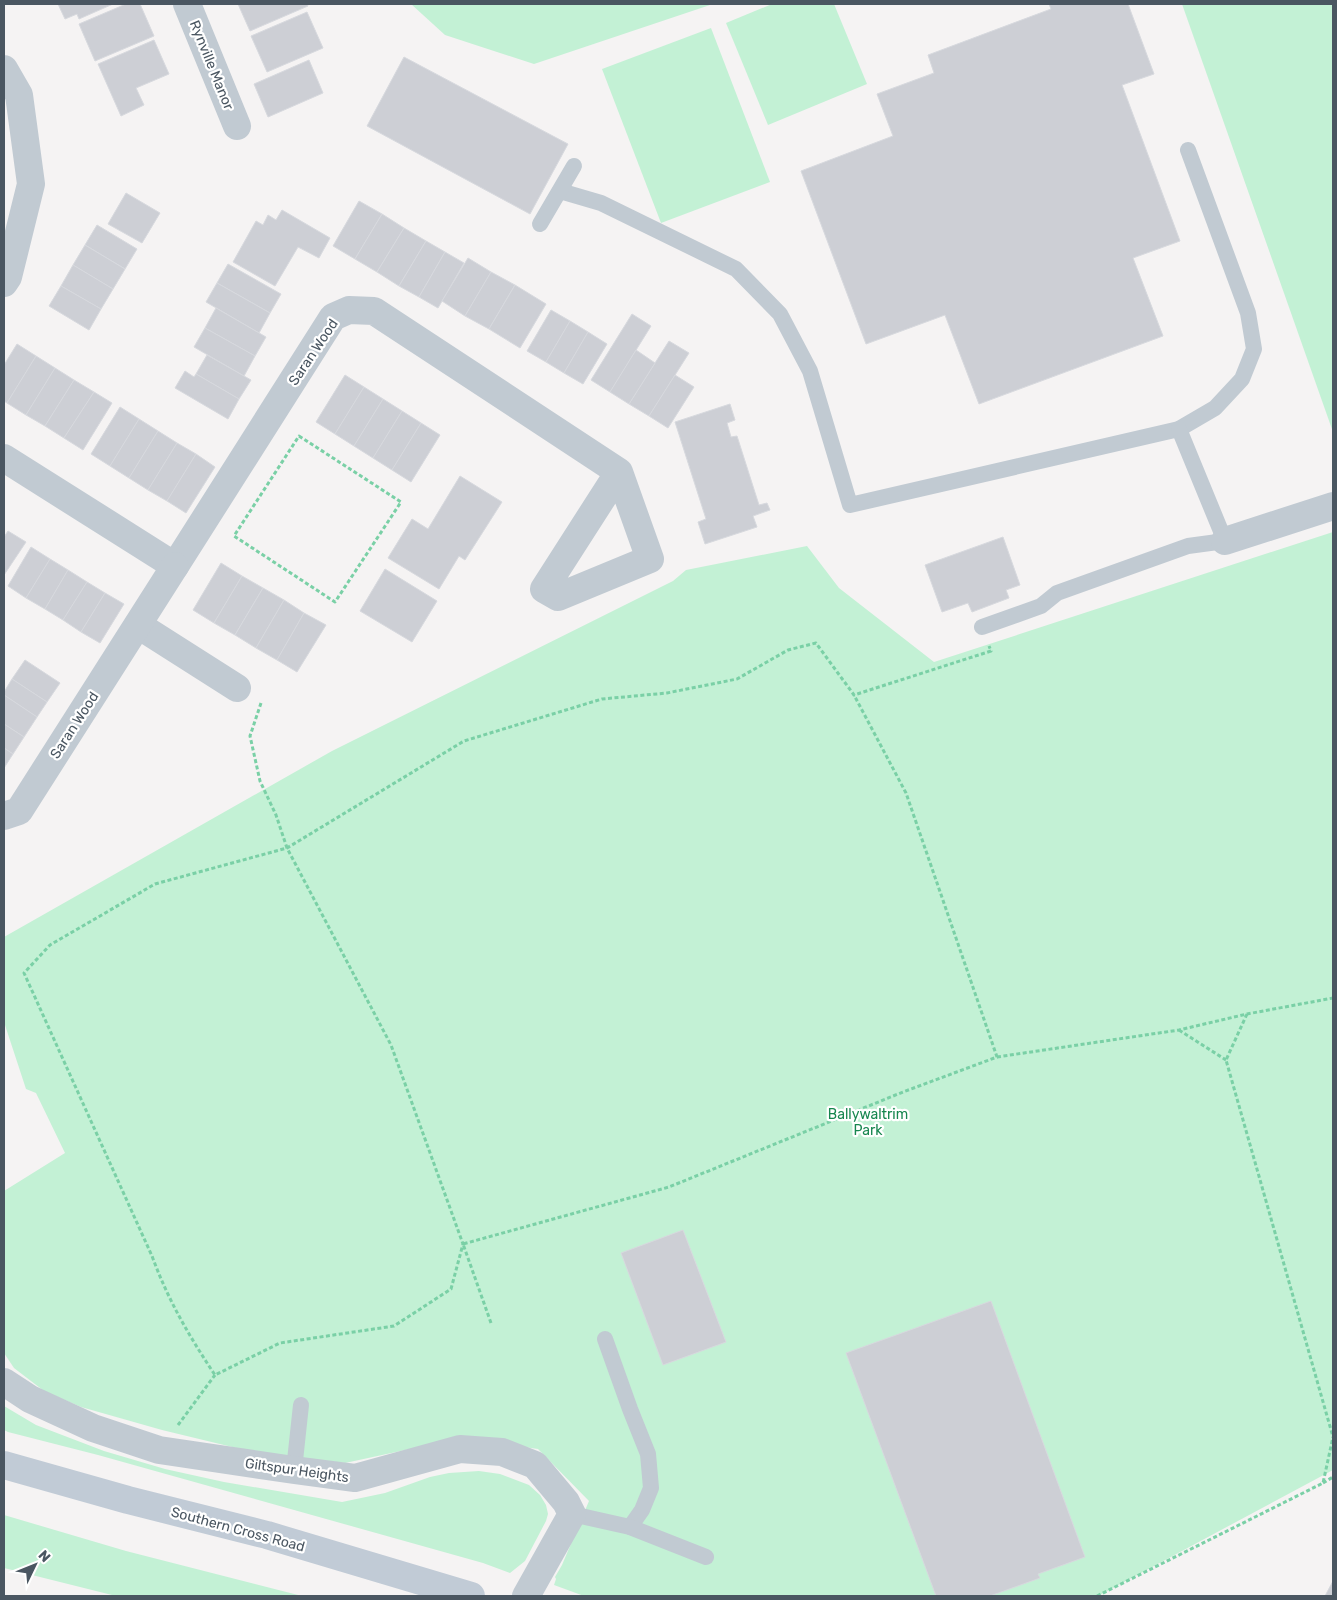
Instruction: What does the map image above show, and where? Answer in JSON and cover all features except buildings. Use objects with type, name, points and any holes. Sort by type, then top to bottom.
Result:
[{"type":"main road","name":"Southern Cross Road","points":[[4,1465],[128,1500],[267,1535],[471,1596]]},
{"type":"street","name":"Rynville Manor","points":[[187,4],[237,126]]},
{"type":"street","points":[[4,69],[19,94],[31,184],[8,277],[4,283]]},
{"type":"street","name":"Saran Wood","points":[[4,816],[19,811],[333,317],[349,310],[374,311],[619,472]]},
{"type":"street","points":[[4,458],[175,566]]},
{"type":"street","points":[[619,472],[650,558],[558,597],[544,589],[619,472]]},
{"type":"street","points":[[1225,541],[1333,506]]},
{"type":"street","points":[[138,625],[237,688]]},
{"type":"street","name":"Giltspur Heights","points":[[4,1382],[30,1399],[92,1428],[160,1450],[294,1470],[355,1478],[460,1449],[502,1452],[535,1465],[566,1502],[572,1514]]},
{"type":"street","points":[[526,1596],[572,1514]]},
{"type":"lane","points":[[560,191],[601,203],[736,269],[780,314],[810,370],[850,506],[1179,429],[1215,408],[1242,379],[1254,349],[1248,313],[1188,150]]},
{"type":"lane","points":[[540,224],[574,166]]},
{"type":"lane","points":[[982,627],[1041,606],[1056,593],[1188,546],[1225,541],[1179,429]]},
{"type":"lane","points":[[605,1339],[648,1454],[651,1488],[642,1510],[630,1527]]},
{"type":"lane","points":[[294,1470],[301,1405]]},
{"type":"lane","points":[[572,1514],[630,1527],[706,1557]]},
{"type":"path","points":[[300,436],[401,502],[336,602],[234,536],[300,436]]},
{"type":"path","points":[[854,695],[991,652],[982,627]]},
{"type":"path","points":[[215,1375],[189,1336],[162,1282],[24,973],[50,944],[154,884],[287,848],[464,741],[602,699],[666,693],[737,679],[788,650],[816,643],[854,695],[906,793],[997,1056]]},
{"type":"path","points":[[261,700],[250,736],[260,781],[276,815],[287,848],[391,1044],[491,1323]]},
{"type":"path","points":[[463,1244],[669,1187],[997,1056],[1179,1030],[1247,1014],[1333,998]]},
{"type":"path","points":[[1247,1014],[1226,1060],[1333,1437],[1323,1483]]},
{"type":"path","points":[[1179,1030],[1226,1060]]},
{"type":"path","points":[[160,1450],[215,1375],[280,1343],[394,1326],[451,1289],[463,1244]]},
{"type":"path","points":[[1097,1596],[1333,1477]]},
{"type":"green space","points":[[411,4],[713,4],[534,64],[445,35]]},
{"type":"green space","points":[[772,4],[834,4],[867,84],[768,125],[726,23]]},
{"type":"green space","points":[[1182,4],[1333,4],[1333,432]]},
{"type":"green space","points":[[711,28],[770,182],[661,223],[602,69]]},
{"type":"green space","name":"Ballywaltrim Park","points":[[1333,532],[1333,1470],[1098,1596],[584,1596],[554,1585],[555,1577],[589,1501],[538,1449],[461,1438],[345,1463],[257,1453],[162,1430],[81,1407],[44,1391],[14,1368],[4,1353],[4,1191],[65,1153],[36,1093],[26,1089],[4,1022],[4,937],[332,751],[673,581],[686,570],[807,546],[839,588],[934,662]]},
{"type":"green space","points":[[4,1406],[36,1425],[104,1451],[165,1469],[224,1482],[342,1502],[385,1493],[430,1477],[449,1473],[479,1471],[500,1474],[529,1485],[540,1495],[546,1505],[548,1514],[525,1561],[510,1573],[483,1563],[98,1455],[8,1432],[4,1430]]},
{"type":"green space","points":[[4,1515],[126,1551],[302,1596],[116,1596],[4,1568]]}]
